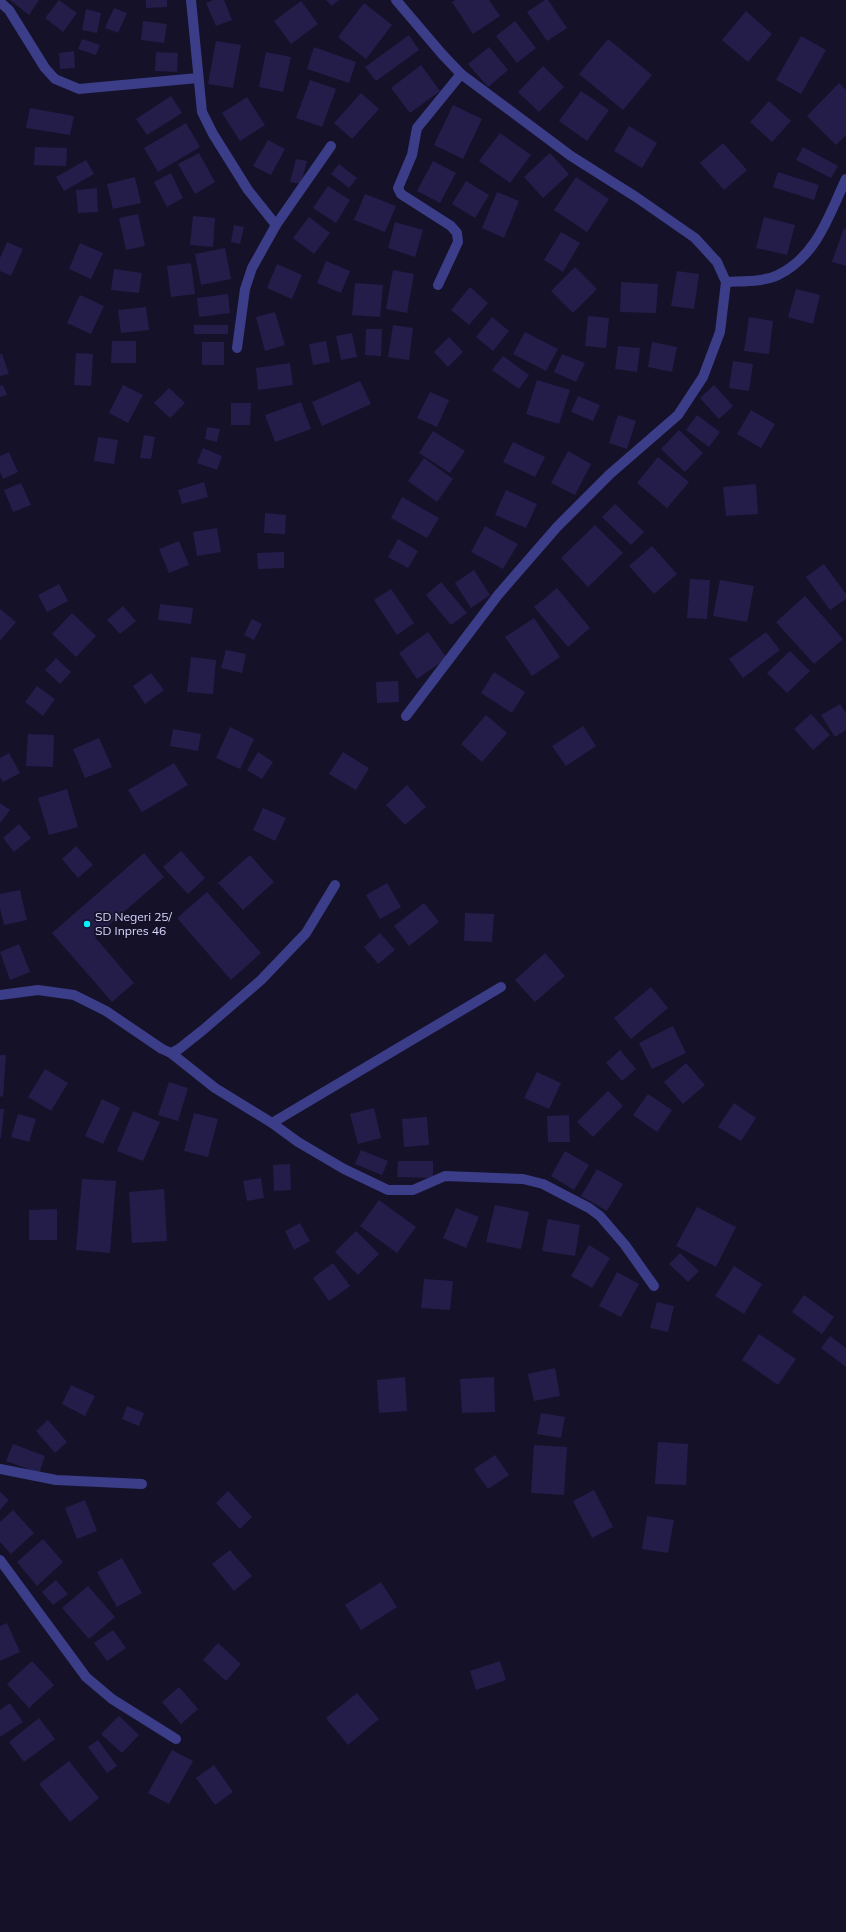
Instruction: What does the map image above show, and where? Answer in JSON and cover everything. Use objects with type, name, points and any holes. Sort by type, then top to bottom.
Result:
[{"type":"street","points":[[191,0],[202,112],[213,134],[248,190],[276,225]]},
{"type":"street","points":[[396,0],[442,54],[462,74],[570,156],[636,197],[694,238],[717,262],[726,282],[720,332],[703,377],[678,415],[610,474],[557,527],[498,596],[406,716]]},
{"type":"street","points":[[0,2],[9,10],[45,68],[55,79],[69,86],[79,89],[198,78]]},
{"type":"street","points":[[438,285],[458,242],[457,233],[451,226],[401,194],[398,188],[412,154],[417,128],[462,74]]},
{"type":"street","points":[[237,348],[241,310],[250,275],[276,225],[331,146]]},
{"type":"street","points":[[726,282],[760,279],[778,275],[801,260],[821,236],[846,179]]},
{"type":"street","points":[[171,1053],[179,1049],[197,1035],[261,980],[306,933],[336,885]]},
{"type":"street","points":[[272,1123],[500,987]]},
{"type":"street","points":[[0,995],[38,990],[74,995],[106,1011],[162,1049],[171,1053],[215,1088],[272,1123],[298,1142],[344,1169],[388,1190],[413,1190],[445,1176],[523,1179],[543,1184],[590,1208],[600,1216],[625,1245],[654,1286]]},
{"type":"street","points":[[0,1469],[56,1480],[142,1484]]},
{"type":"street","points":[[0,1560],[86,1677],[112,1699],[176,1740]]},
{"type":"building","points":[[10,0],[39,0],[29,15]]},
{"type":"building","points":[[59,0],[77,13],[63,32],[45,18]]},
{"type":"building","points":[[146,0],[167,0],[167,7],[146,8]]},
{"type":"building","points":[[213,0],[224,0],[232,20],[216,26],[206,3]]},
{"type":"building","points":[[326,0],[339,0],[332,6]]},
{"type":"building","points":[[455,0],[489,0],[500,16],[473,34],[452,2]]},
{"type":"building","points":[[545,0],[548,0],[567,28],[547,41],[527,12]]},
{"type":"building","points":[[301,1],[318,24],[291,44],[274,21]]},
{"type":"building","points":[[364,3],[392,25],[366,59],[338,37]]},
{"type":"building","points":[[114,8],[127,13],[118,33],[105,28]]},
{"type":"building","points":[[86,9],[101,13],[97,33],[82,30]]},
{"type":"building","points":[[746,11],[772,34],[748,62],[722,40]]},
{"type":"building","points":[[143,21],[167,24],[164,43],[141,40]]},
{"type":"building","points":[[515,21],[536,48],[517,63],[496,36]]},
{"type":"building","points":[[409,35],[419,50],[376,81],[365,67]]},
{"type":"building","points":[[801,36],[826,50],[801,94],[776,80]]},
{"type":"building","points":[[82,39],[100,45],[96,55],[78,49]]},
{"type":"building","points":[[608,39],[652,75],[623,110],[579,74]]},
{"type":"building","points":[[216,41],[241,45],[233,88],[208,84]]},
{"type":"building","points":[[314,47],[356,62],[349,83],[307,69]]},
{"type":"building","points":[[489,47],[508,70],[488,87],[468,64]]},
{"type":"building","points":[[74,51],[75,68],[60,69],[59,53]]},
{"type":"building","points":[[156,52],[178,53],[177,72],[155,71]]},
{"type":"building","points":[[266,52],[291,57],[283,92],[259,87]]},
{"type":"building","points":[[421,65],[440,91],[410,113],[391,88]]},
{"type":"building","points":[[543,66],[564,87],[539,112],[518,92]]},
{"type":"building","points":[[310,80],[336,89],[322,127],[296,118]]},
{"type":"building","points":[[839,83],[846,90],[846,135],[836,145],[807,116]]},
{"type":"building","points":[[581,91],[609,110],[587,141],[559,121]]},
{"type":"building","points":[[361,93],[379,109],[352,139],[334,123]]},
{"type":"building","points":[[171,96],[182,113],[147,135],[136,119]]},
{"type":"building","points":[[247,97],[265,125],[240,141],[222,113]]},
{"type":"building","points":[[769,101],[791,121],[772,142],[750,122]]},
{"type":"building","points":[[453,105],[482,119],[463,159],[434,145]]},
{"type":"building","points":[[30,108],[74,116],[70,135],[26,128]]},
{"type":"building","points":[[186,123],[200,147],[158,172],[144,148]]},
{"type":"building","points":[[629,126],[657,143],[642,168],[614,151]]},
{"type":"building","points":[[500,133],[531,155],[510,183],[479,161]]},
{"type":"building","points":[[268,140],[285,149],[271,175],[253,166]]},
{"type":"building","points":[[723,143],[747,170],[724,190],[700,163]]},
{"type":"building","points":[[35,147],[67,148],[66,166],[34,165]]},
{"type":"building","points":[[803,147],[838,166],[831,178],[796,160]]},
{"type":"building","points":[[199,153],[215,182],[195,194],[178,164]]},
{"type":"building","points":[[550,153],[569,174],[543,198],[524,177]]},
{"type":"building","points":[[296,159],[307,161],[301,184],[290,182]]},
{"type":"building","points":[[86,160],[94,174],[64,191],[56,177]]},
{"type":"building","points":[[433,161],[456,173],[440,203],[417,191]]},
{"type":"building","points":[[339,164],[357,178],[349,188],[331,174]]},
{"type":"building","points":[[778,172],[819,185],[814,200],[773,187]]},
{"type":"building","points":[[171,173],[183,198],[167,207],[154,182]]},
{"type":"building","points":[[135,177],[141,203],[113,209],[107,184]]},
{"type":"building","points":[[576,177],[609,199],[587,232],[554,210]]},
{"type":"building","points":[[466,181],[489,195],[475,218],[452,204]]},
{"type":"building","points":[[328,186],[350,200],[336,223],[313,208]]},
{"type":"building","points":[[97,188],[98,212],[78,213],[76,190]]},
{"type":"building","points":[[497,192],[519,201],[504,238],[482,228]]},
{"type":"building","points":[[365,194],[396,206],[385,232],[354,220]]},
{"type":"building","points":[[138,214],[145,246],[126,250],[119,218]]},
{"type":"building","points":[[193,216],[215,218],[213,247],[190,245]]},
{"type":"building","points":[[309,217],[330,233],[314,254],[293,238]]},
{"type":"building","points":[[764,217],[795,225],[787,255],[756,248]]},
{"type":"building","points":[[395,222],[423,230],[415,257],[388,248]]},
{"type":"building","points":[[234,225],[244,227],[240,244],[231,242]]},
{"type":"building","points":[[844,228],[846,229],[846,266],[832,262]]},
{"type":"building","points":[[561,232],[580,243],[563,272],[544,260]]},
{"type":"building","points":[[7,242],[23,249],[11,276],[0,271],[0,258]]},
{"type":"building","points":[[80,243],[103,253],[91,279],[69,269]]},
{"type":"building","points":[[225,248],[231,279],[201,285],[195,254]]},
{"type":"building","points":[[326,261],[350,271],[341,293],[317,283]]},
{"type":"building","points":[[191,263],[195,294],[171,297],[167,266]]},
{"type":"building","points":[[277,264],[302,275],[292,299],[267,288]]},
{"type":"building","points":[[575,267],[597,289],[573,313],[551,291]]},
{"type":"building","points":[[114,269],[142,273],[139,293],[111,290]]},
{"type":"building","points":[[393,270],[414,274],[407,313],[386,309]]},
{"type":"building","points":[[677,271],[699,274],[694,309],[671,306]]},
{"type":"building","points":[[621,282],[658,284],[656,313],[620,312]]},
{"type":"building","points":[[355,283],[383,285],[380,317],[352,315]]},
{"type":"building","points":[[470,287],[488,303],[469,325],[451,310]]},
{"type":"building","points":[[796,289],[820,295],[813,324],[788,317]]},
{"type":"building","points":[[228,294],[230,313],[199,317],[197,298]]},
{"type":"building","points":[[80,295],[104,306],[91,334],[67,323]]},
{"type":"building","points":[[146,307],[149,330],[121,333],[118,310]]},
{"type":"building","points":[[275,312],[285,345],[265,351],[256,317]]},
{"type":"building","points":[[588,316],[609,318],[606,348],[585,346]]},
{"type":"building","points":[[492,317],[509,331],[493,351],[476,337]]},
{"type":"building","points":[[749,317],[773,321],[769,354],[744,351]]},
{"type":"building","points":[[194,325],[228,325],[228,334],[194,334]]},
{"type":"building","points":[[393,325],[413,328],[409,360],[388,357]]},
{"type":"building","points":[[366,329],[382,329],[381,356],[365,355]]},
{"type":"building","points":[[525,332],[558,349],[546,371],[513,354]]},
{"type":"building","points":[[352,333],[357,357],[341,360],[336,336]]},
{"type":"building","points":[[449,337],[463,352],[448,367],[434,352]]},
{"type":"building","points":[[112,341],[136,341],[136,363],[111,363]]},
{"type":"building","points":[[326,341],[330,362],[313,365],[309,344]]},
{"type":"building","points":[[202,342],[224,342],[224,365],[202,365]]},
{"type":"building","points":[[652,342],[677,347],[672,372],[648,367]]},
{"type":"building","points":[[618,346],[640,348],[637,372],[615,369]]},
{"type":"building","points":[[76,353],[93,354],[91,386],[74,385]]},
{"type":"building","points":[[0,354],[2,354],[9,374],[0,376]]},
{"type":"building","points":[[562,354],[585,363],[576,382],[554,372]]},
{"type":"building","points":[[503,356],[529,375],[519,389],[492,370]]},
{"type":"building","points":[[733,361],[753,364],[749,391],[729,388]]},
{"type":"building","points":[[290,363],[293,385],[258,390],[256,368]]},
{"type":"building","points":[[537,380],[570,390],[559,424],[526,414]]},
{"type":"building","points":[[360,381],[371,404],[322,426],[312,402]]},
{"type":"building","points":[[3,385],[7,395],[0,397],[0,386]]},
{"type":"building","points":[[123,385],[143,395],[128,423],[109,413]]},
{"type":"building","points":[[714,385],[733,406],[719,419],[700,398]]},
{"type":"building","points":[[169,388],[185,403],[170,418],[154,403]]},
{"type":"building","points":[[430,392],[449,400],[437,427],[417,418]]},
{"type":"building","points":[[578,396],[600,405],[593,421],[571,412]]},
{"type":"building","points":[[301,402],[311,429],[275,442],[265,415]]},
{"type":"building","points":[[231,403],[251,403],[250,425],[231,425]]},
{"type":"building","points":[[751,410],[775,424],[761,448],[737,434]]},
{"type":"building","points":[[618,415],[636,421],[627,449],[609,443]]},
{"type":"building","points":[[697,415],[720,432],[709,447],[686,430]]},
{"type":"building","points":[[207,427],[220,429],[217,442],[205,439]]},
{"type":"building","points":[[679,430],[703,453],[685,472],[661,449]]},
{"type":"building","points":[[433,431],[465,451],[450,473],[419,453]]},
{"type":"building","points":[[144,435],[155,437],[151,459],[140,458]]},
{"type":"building","points":[[98,437],[118,440],[114,464],[94,461]]},
{"type":"building","points":[[513,442],[545,457],[535,477],[503,462]]},
{"type":"building","points":[[203,448],[222,456],[217,470],[197,463]]},
{"type":"building","points":[[568,451],[591,464],[575,495],[551,483]]},
{"type":"building","points":[[9,452],[18,472],[3,479],[0,472],[0,456]]},
{"type":"building","points":[[658,457],[689,482],[667,508],[637,483]]},
{"type":"building","points":[[424,458],[453,479],[437,502],[408,481]]},
{"type":"building","points":[[204,482],[208,497],[182,504],[178,490]]},
{"type":"building","points":[[21,483],[31,505],[13,512],[4,490]]},
{"type":"building","points":[[756,484],[758,514],[726,516],[723,487]]},
{"type":"building","points":[[506,490],[537,504],[526,528],[495,515]]},
{"type":"building","points":[[402,497],[439,518],[427,538],[391,518]]},
{"type":"building","points":[[615,504],[644,532],[631,545],[602,517]]},
{"type":"building","points":[[265,513],[286,515],[285,534],[264,533]]},
{"type":"building","points":[[595,525],[623,553],[588,587],[561,558]]},
{"type":"building","points":[[485,526],[518,544],[503,569],[471,552]]},
{"type":"building","points":[[217,528],[221,552],[197,556],[193,532]]},
{"type":"building","points":[[398,539],[418,551],[408,568],[388,557]]},
{"type":"building","points":[[179,541],[189,565],[169,573],[159,549]]},
{"type":"building","points":[[652,546],[677,574],[654,594],[629,566]]},
{"type":"building","points":[[284,552],[284,568],[258,569],[257,553]]},
{"type":"building","points":[[824,564],[846,594],[846,599],[830,610],[806,577]]},
{"type":"building","points":[[474,570],[490,595],[471,608],[455,583]]},
{"type":"building","points":[[690,579],[710,580],[707,619],[687,618]]},
{"type":"building","points":[[720,580],[754,586],[747,622],[713,616]]},
{"type":"building","points":[[441,582],[467,613],[451,625],[426,595]]},
{"type":"building","points":[[59,584],[68,601],[47,612],[38,595]]},
{"type":"building","points":[[557,588],[590,628],[568,647],[534,607]]},
{"type":"building","points":[[391,589],[414,623],[397,635],[374,600]]},
{"type":"building","points":[[805,596],[843,639],[814,664],[776,622]]},
{"type":"building","points":[[160,604],[193,608],[191,624],[158,620]]},
{"type":"building","points":[[123,606],[136,621],[120,634],[107,620]]},
{"type":"building","points":[[0,609],[16,622],[0,641]]},
{"type":"building","points":[[72,613],[96,636],[76,657],[52,634]]},
{"type":"building","points":[[534,618],[560,657],[532,676],[505,637]]},
{"type":"building","points":[[252,619],[262,624],[254,640],[244,635]]},
{"type":"building","points":[[428,632],[447,658],[417,679],[399,653]]},
{"type":"building","points":[[766,632],[780,650],[743,678],[729,659]]},
{"type":"building","points":[[226,650],[246,654],[242,673],[221,668]]},
{"type":"building","points":[[790,651],[810,671],[787,693],[767,673]]},
{"type":"building","points":[[191,657],[216,660],[213,694],[187,692]]},
{"type":"building","points":[[56,658],[71,672],[60,684],[45,670]]},
{"type":"building","points":[[494,672],[525,692],[512,713],[481,693]]},
{"type":"building","points":[[151,673],[164,690],[145,704],[133,686]]},
{"type":"building","points":[[398,681],[399,702],[377,703],[376,682]]},
{"type":"building","points":[[37,686],[55,699],[43,716],[25,702]]},
{"type":"building","points":[[840,704],[846,713],[846,730],[835,737],[821,715]]},
{"type":"building","points":[[811,714],[830,735],[813,750],[794,729]]},
{"type":"building","points":[[486,715],[507,733],[482,762],[461,744]]},
{"type":"building","points":[[583,726],[596,746],[566,766],[552,746]]},
{"type":"building","points":[[230,727],[254,739],[240,769],[216,758]]},
{"type":"building","points":[[173,729],[201,734],[198,751],[170,746]]},
{"type":"building","points":[[28,734],[54,735],[53,767],[26,766]]},
{"type":"building","points":[[99,738],[112,767],[85,778],[73,749]]},
{"type":"building","points":[[258,752],[273,762],[262,779],[247,770]]},
{"type":"building","points":[[343,752],[369,768],[356,790],[329,774]]},
{"type":"building","points":[[9,753],[20,773],[3,782],[0,777],[0,758]]},
{"type":"building","points":[[174,763],[188,785],[142,812],[128,790]]},
{"type":"building","points":[[407,785],[426,807],[405,825],[386,805]]},
{"type":"building","points":[[67,789],[78,827],[49,835],[38,798]]},
{"type":"building","points":[[0,803],[10,810],[0,823]]},
{"type":"building","points":[[263,808],[286,818],[275,841],[253,830]]},
{"type":"building","points":[[19,824],[31,838],[14,852],[3,838]]},
{"type":"building","points":[[76,846],[93,865],[78,878],[62,859]]},
{"type":"building","points":[[181,851],[205,878],[188,894],[163,867]]},
{"type":"building","name":"SD Negeri 25/ SD Inpres 46","points":[[144,853],[164,877],[95,937],[134,983],[112,1002],[52,933]]},
{"type":"building","points":[[250,855],[274,882],[243,910],[218,883]]},
{"type":"building","points":[[387,883],[401,907],[380,919],[366,895]]},
{"type":"building","points":[[20,890],[27,920],[4,925],[0,908],[0,894]]},
{"type":"building","points":[[207,892],[261,953],[231,980],[177,918]]},
{"type":"building","points":[[424,903],[439,922],[409,946],[394,926]]},
{"type":"building","points":[[465,913],[494,914],[492,942],[464,941]]},
{"type":"building","points":[[380,933],[395,950],[378,964],[364,947]]},
{"type":"building","points":[[19,944],[30,972],[10,980],[0,952]]},
{"type":"building","points":[[545,953],[565,976],[535,1002],[515,980]]},
{"type":"building","points":[[651,987],[668,1008],[631,1039],[614,1018]]},
{"type":"building","points":[[673,1026],[686,1053],[652,1069],[639,1043]]},
{"type":"building","points":[[620,1050],[636,1069],[622,1081],[606,1063]]},
{"type":"building","points":[[0,1055],[6,1055],[3,1097],[0,1096]]},
{"type":"building","points":[[686,1063],[705,1085],[683,1104],[664,1082]]},
{"type":"building","points":[[45,1069],[68,1083],[51,1111],[28,1097]]},
{"type":"building","points":[[537,1072],[561,1083],[549,1109],[524,1098]]},
{"type":"building","points":[[169,1082],[188,1088],[178,1121],[158,1115]]},
{"type":"building","points":[[608,1091],[623,1106],[593,1137],[577,1122]]},
{"type":"building","points":[[648,1094],[672,1110],[657,1132],[633,1115]]},
{"type":"building","points":[[102,1099],[120,1108],[103,1144],[85,1136]]},
{"type":"building","points":[[734,1103],[756,1118],[741,1141],[718,1127]]},
{"type":"building","points":[[374,1108],[381,1138],[358,1144],[350,1114]]},
{"type":"building","points":[[0,1109],[4,1109],[1,1138],[0,1138]]},
{"type":"building","points":[[133,1111],[160,1122],[143,1161],[117,1151]]},
{"type":"building","points":[[194,1113],[218,1119],[208,1157],[184,1151]]},
{"type":"building","points":[[18,1114],[36,1119],[29,1142],[11,1137]]},
{"type":"building","points":[[569,1115],[570,1142],[548,1142],[547,1116]]},
{"type":"building","points":[[427,1117],[429,1145],[404,1147],[402,1119]]},
{"type":"building","points":[[361,1150],[388,1161],[382,1175],[355,1164]]},
{"type":"building","points":[[565,1151],[589,1165],[574,1190],[551,1176]]},
{"type":"building","points":[[398,1161],[433,1161],[433,1178],[397,1177]]},
{"type":"building","points":[[290,1164],[291,1190],[274,1191],[273,1165]]},
{"type":"building","points":[[597,1169],[623,1184],[607,1211],[581,1196]]},
{"type":"building","points":[[261,1178],[264,1198],[247,1201],[243,1181]]},
{"type":"building","points":[[82,1179],[116,1181],[110,1253],[76,1250]]},
{"type":"building","points":[[164,1189],[167,1241],[132,1243],[129,1192]]},
{"type":"building","points":[[379,1200],[416,1227],[397,1253],[360,1226]]},
{"type":"building","points":[[495,1205],[529,1212],[521,1249],[486,1242]]},
{"type":"building","points":[[697,1207],[736,1227],[716,1267],[676,1246]]},
{"type":"building","points":[[456,1208],[479,1217],[466,1248],[443,1238]]},
{"type":"building","points":[[57,1209],[57,1240],[29,1240],[29,1210]]},
{"type":"building","points":[[548,1219],[580,1225],[575,1256],[542,1251]]},
{"type":"building","points":[[300,1223],[310,1241],[294,1250],[285,1231]]},
{"type":"building","points":[[356,1231],[379,1254],[358,1275],[335,1252]]},
{"type":"building","points":[[589,1245],[610,1258],[592,1288],[571,1276]]},
{"type":"building","points":[[680,1253],[699,1271],[688,1282],[669,1264]]},
{"type":"building","points":[[333,1263],[350,1286],[329,1301],[313,1278]]},
{"type":"building","points":[[734,1266],[762,1284],[744,1314],[715,1296]]},
{"type":"building","points":[[617,1272],[639,1284],[621,1317],[599,1306]]},
{"type":"building","points":[[424,1279],[453,1281],[450,1310],[421,1308]]},
{"type":"building","points":[[804,1295],[834,1317],[822,1334],[792,1312]]},
{"type":"building","points":[[657,1302],[674,1306],[668,1332],[650,1328]]},
{"type":"building","points":[[759,1334],[796,1359],[778,1385],[742,1360]]},
{"type":"building","points":[[830,1336],[846,1348],[846,1367],[821,1348]]},
{"type":"building","points":[[555,1368],[560,1396],[534,1401],[528,1374]]},
{"type":"building","points":[[405,1377],[407,1411],[379,1413],[377,1380]]},
{"type":"building","points":[[494,1377],[495,1412],[462,1413],[460,1379]]},
{"type":"building","points":[[71,1385],[95,1396],[85,1416],[62,1404]]},
{"type":"building","points":[[127,1406],[144,1413],[139,1426],[122,1419]]},
{"type":"building","points":[[541,1413],[565,1417],[561,1438],[537,1434]]},
{"type":"building","points":[[48,1420],[67,1442],[55,1453],[36,1431]]},
{"type":"building","points":[[658,1442],[688,1444],[686,1485],[655,1484]]},
{"type":"building","points":[[13,1444],[45,1456],[39,1473],[6,1461]]},
{"type":"building","points":[[534,1445],[567,1447],[564,1495],[531,1493]]},
{"type":"building","points":[[495,1455],[509,1475],[488,1489],[474,1469]]},
{"type":"building","points":[[594,1490],[613,1527],[592,1538],[573,1501]]},
{"type":"building","points":[[228,1491],[252,1517],[240,1529],[216,1503]]},
{"type":"building","points":[[0,1492],[9,1500],[0,1510]]},
{"type":"building","points":[[85,1500],[97,1531],[77,1539],[65,1508]]},
{"type":"building","points":[[13,1510],[34,1533],[11,1554],[0,1542],[0,1522]]},
{"type":"building","points":[[647,1516],[674,1520],[668,1553],[642,1549]]},
{"type":"building","points":[[43,1539],[63,1562],[37,1586],[17,1562]]},
{"type":"building","points":[[230,1550],[252,1576],[234,1591],[212,1564]]},
{"type":"building","points":[[122,1558],[142,1593],[117,1607],[97,1572]]},
{"type":"building","points":[[56,1580],[68,1594],[53,1605],[42,1592]]},
{"type":"building","points":[[381,1582],[397,1607],[361,1630],[345,1605]]},
{"type":"building","points":[[88,1586],[115,1617],[89,1639],[62,1608]]},
{"type":"building","points":[[7,1623],[20,1652],[0,1661],[0,1626]]},
{"type":"building","points":[[113,1630],[126,1648],[107,1661],[94,1643]]},
{"type":"building","points":[[218,1643],[241,1664],[226,1681],[203,1660]]},
{"type":"building","points":[[32,1661],[54,1685],[29,1708],[7,1684]]},
{"type":"building","points":[[500,1661],[506,1680],[476,1690],[470,1671]]},
{"type":"building","points":[[179,1687],[198,1709],[181,1724],[162,1702]]},
{"type":"building","points":[[357,1693],[379,1719],[348,1745],[326,1718]]},
{"type":"building","points":[[10,1703],[23,1722],[0,1737],[0,1710]]},
{"type":"building","points":[[119,1716],[139,1735],[122,1753],[101,1734]]},
{"type":"building","points":[[39,1718],[55,1739],[24,1762],[9,1742]]},
{"type":"building","points":[[98,1740],[117,1766],[107,1773],[88,1747]]},
{"type":"building","points":[[172,1750],[193,1761],[169,1804],[148,1793]]},
{"type":"building","points":[[69,1761],[99,1798],[70,1822],[39,1784]]},
{"type":"building","points":[[214,1765],[233,1792],[215,1805],[196,1778]]},
{"type":"place","name":"SD Negeri 25/ SD Inpres 46","points":[[87,924]]}]
